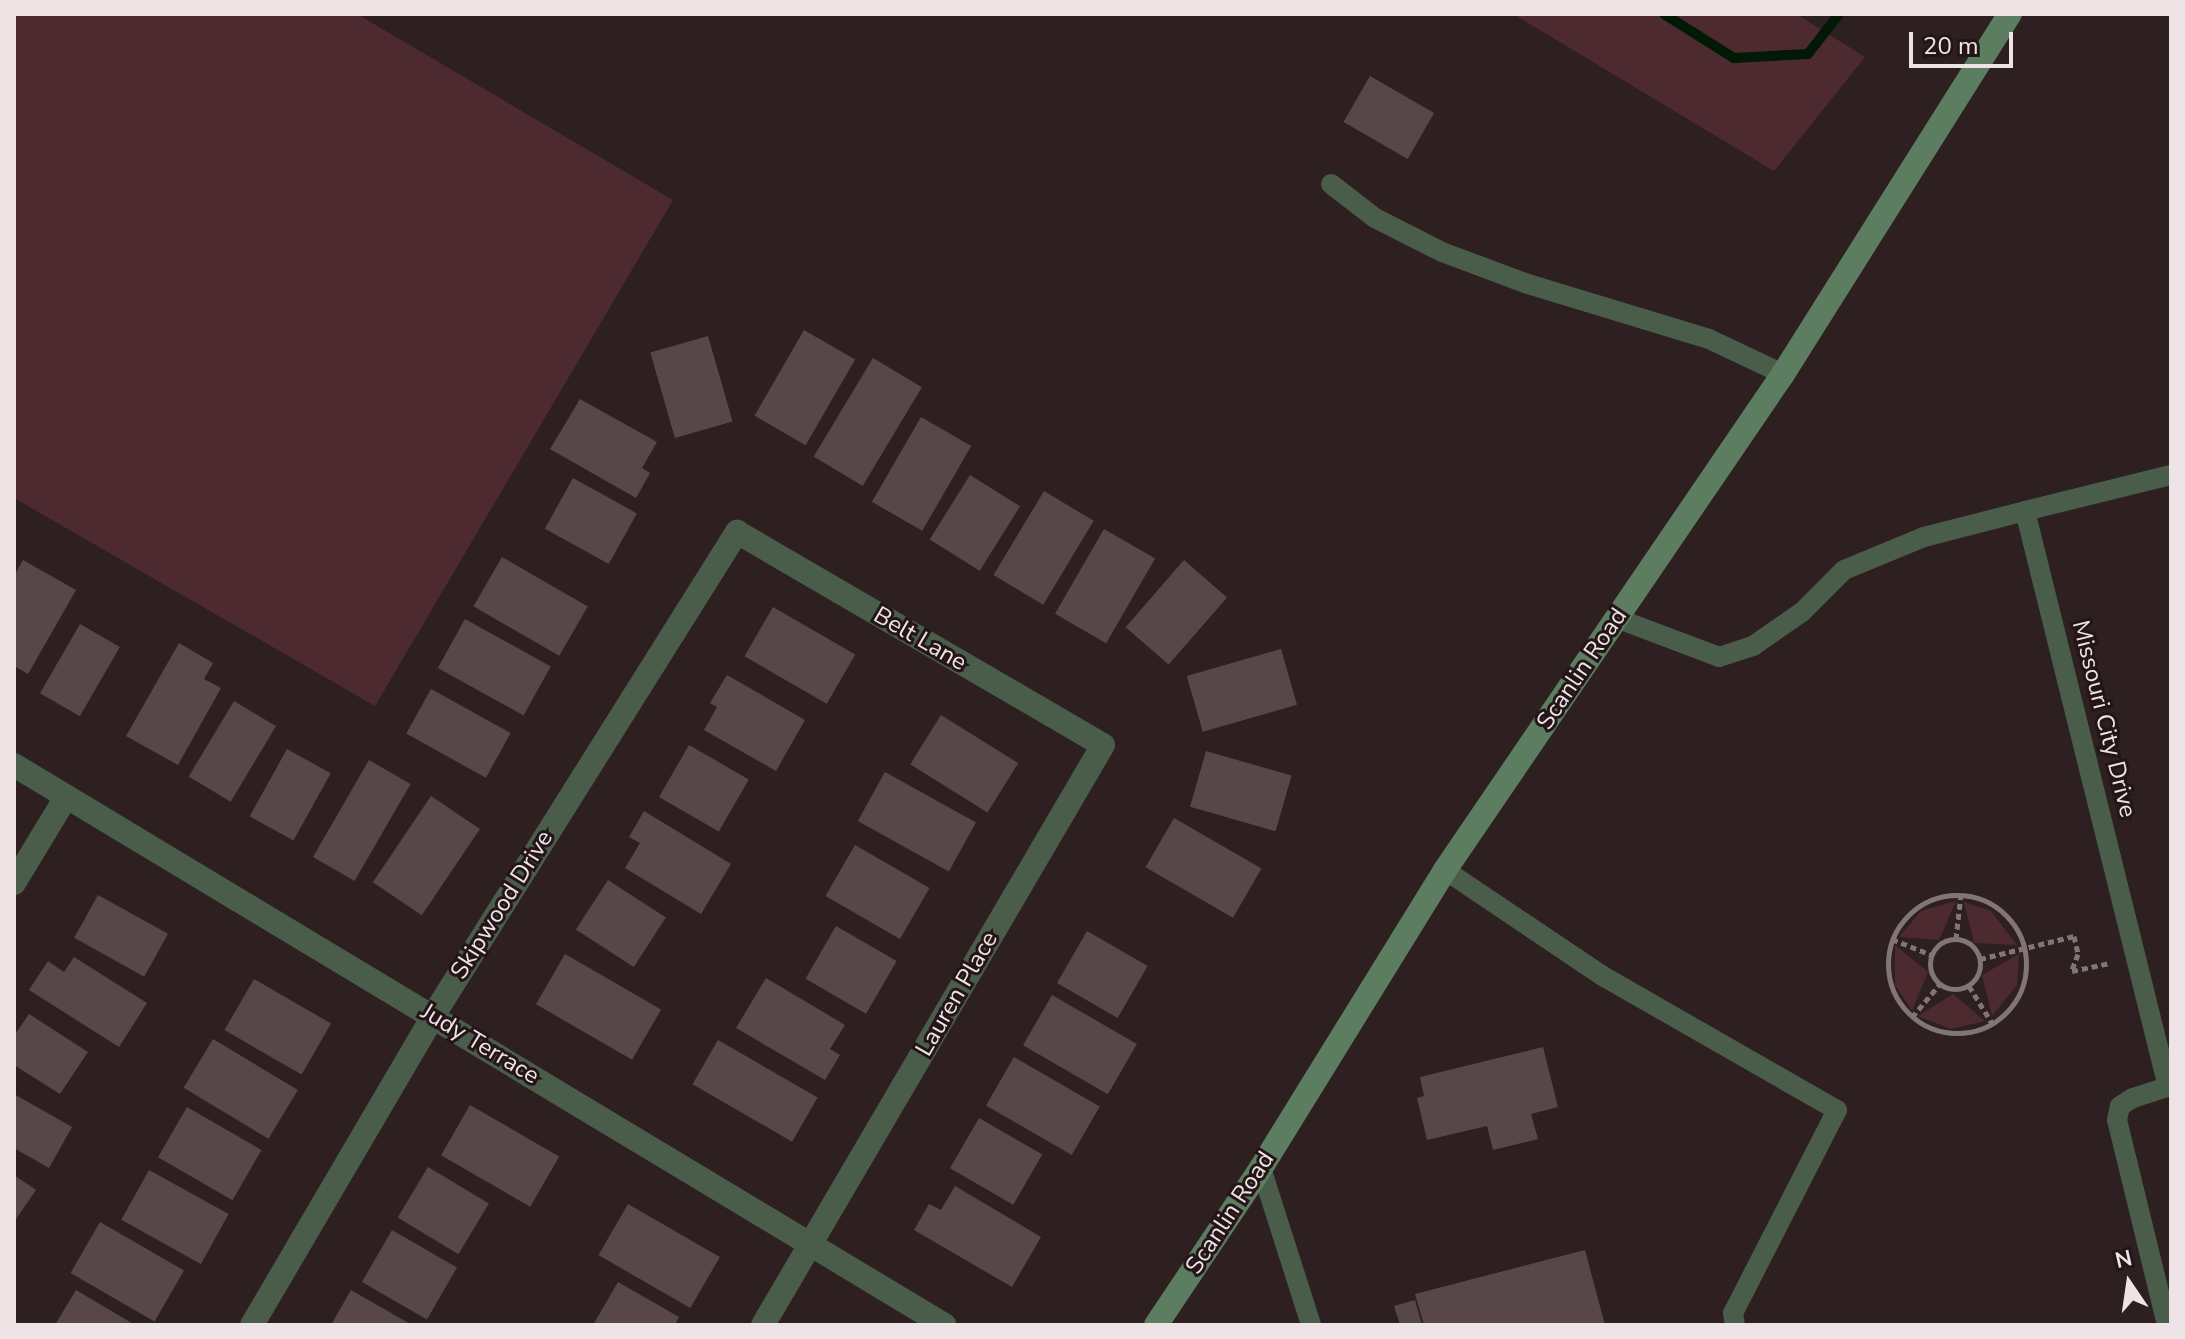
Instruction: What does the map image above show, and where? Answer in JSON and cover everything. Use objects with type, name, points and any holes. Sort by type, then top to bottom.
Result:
[{"type":"street","name":"Scanlin Road","points":[[1156,1325],[1261,1168],[1445,870],[1783,374],[2010,14]]},
{"type":"street","name":"Belt Lane","points":[[737,532],[1103,745]]},
{"type":"street","name":"Skipwood Drive","points":[[252,1325],[433,1016],[737,532]]},
{"type":"street","name":"Lauren Place","points":[[763,1325],[1103,745]]},
{"type":"street","name":"Judy Terrace","points":[[14,765],[944,1325]]},
{"type":"street","points":[[14,883],[66,797]]},
{"type":"lane","points":[[1331,184],[1375,218],[1442,252],[1525,283],[1709,339],[1783,374]]},
{"type":"lane","points":[[1616,618],[1719,657],[1753,646],[1790,620],[1844,570],[1924,537],[2171,475]]},
{"type":"lane","name":"Missouri City Drive","points":[[2025,511],[2169,1086],[2120,1106],[2117,1120],[2167,1325]]},
{"type":"lane","points":[[1445,870],[1601,975],[1837,1110],[1733,1313],[1735,1325]]},
{"type":"lane","points":[[1261,1168],[1311,1325]]},
{"type":"path","points":[[1956,939],[1961,894]]},
{"type":"path","points":[[1961,894],[1982,898],[2002,910],[2026,948],[2027,972],[2020,994],[1992,1023],[1966,1033],[1943,1032],[1912,1017],[1892,990],[1887,967],[1892,939],[1915,907],[1936,897],[1961,894]]},
{"type":"path","points":[[1980,959],[2074,936],[2078,954],[2071,972],[2138,956]]},
{"type":"path","points":[[1892,939],[1932,956]]},
{"type":"path","points":[[1956,939],[1971,944],[1980,959],[1979,974],[1969,986],[1952,990],[1940,984],[1930,967],[1939,945],[1956,939]]},
{"type":"path","points":[[1912,1017],[1940,984]]},
{"type":"path","points":[[1969,986],[1992,1023]]},
{"type":"shaded area","points":[[14,14],[357,14],[673,200],[375,706],[14,498]]},
{"type":"shaded area","points":[[1513,14],[1796,14],[1865,57],[1774,171]]},
{"type":"shaded area","points":[[1956,901],[1939,940],[1899,937],[1921,911]]},
{"type":"shaded area","points":[[1964,902],[1991,911],[2017,945],[1974,943]]},
{"type":"shaded area","points":[[1895,945],[1928,972],[1912,1011],[1895,985]]},
{"type":"shaded area","points":[[2019,954],[2017,985],[1992,1016],[1982,975]]},
{"type":"shaded area","points":[[1953,994],[1985,1021],[1951,1029],[1918,1016]]},
{"type":"building","points":[[1370,76],[1434,113],[1408,159],[1344,122]]},
{"type":"building","points":[[804,330],[855,359],[806,445],[754,416]]},
{"type":"building","points":[[708,336],[733,422],[675,438],[650,353]]},
{"type":"building","points":[[873,358],[922,387],[863,486],[814,457]]},
{"type":"building","points":[[580,399],[657,442],[642,468],[650,473],[636,498],[550,449]]},
{"type":"building","points":[[921,417],[971,446],[922,531],[872,502]]},
{"type":"building","points":[[970,475],[1020,506],[980,571],[930,539]]},
{"type":"building","points":[[573,478],[637,513],[609,564],[545,529]]},
{"type":"building","points":[[1044,491],[1094,521],[1043,605],[994,575]]},
{"type":"building","points":[[1104,529],[1155,558],[1106,643],[1055,614]]},
{"type":"building","points":[[502,557],[588,606],[559,656],[474,606]]},
{"type":"building","points":[[23,560],[76,590],[28,674],[14,666],[14,576]]},
{"type":"building","points":[[1184,560],[1227,597],[1169,665],[1126,627]]},
{"type":"building","points":[[773,607],[855,654],[827,704],[744,656]]},
{"type":"building","points":[[465,619],[551,667],[524,715],[438,668]]},
{"type":"building","points":[[80,624],[120,647],[80,716],[40,693]]},
{"type":"building","points":[[179,643],[213,663],[204,679],[221,688],[178,765],[126,736]]},
{"type":"building","points":[[1281,649],[1297,705],[1203,732],[1187,676]]},
{"type":"building","points":[[727,675],[805,720],[776,771],[704,730],[717,707],[710,703]]},
{"type":"building","points":[[431,689],[511,733],[486,778],[406,734]]},
{"type":"building","points":[[234,701],[276,726],[231,802],[189,776]]},
{"type":"building","points":[[941,715],[1018,763],[987,812],[910,764]]},
{"type":"building","points":[[689,745],[749,780],[719,831],[659,797]]},
{"type":"building","points":[[287,749],[331,773],[293,841],[250,816]]},
{"type":"building","points":[[1206,751],[1292,776],[1276,831],[1190,807]]},
{"type":"building","points":[[369,760],[411,784],[355,881],[313,857]]},
{"type":"building","points":[[885,772],[976,822],[949,871],[858,821]]},
{"type":"building","points":[[431,796],[480,829],[422,915],[373,882]]},
{"type":"building","points":[[644,811],[731,864],[701,914],[625,868],[640,843],[629,837]]},
{"type":"building","points":[[1174,818],[1261,868],[1233,918],[1146,867]]},
{"type":"building","points":[[855,845],[929,888],[900,939],[826,896]]},
{"type":"building","points":[[608,880],[666,918],[634,967],[576,929]]},
{"type":"building","points":[[98,895],[168,934],[144,977],[74,938]]},
{"type":"building","points":[[836,926],[897,961],[866,1014],[806,979]]},
{"type":"building","points":[[1087,931],[1148,966],[1118,1018],[1057,983]]},
{"type":"building","points":[[565,954],[661,1009],[632,1060],[536,1004]]},
{"type":"building","points":[[74,957],[147,1003],[119,1047],[29,990],[48,961],[64,972]]},
{"type":"building","points":[[766,978],[845,1025],[830,1049],[840,1055],[825,1080],[736,1028]]},
{"type":"building","points":[[254,979],[331,1024],[302,1075],[225,1030]]},
{"type":"building","points":[[1052,995],[1137,1044],[1108,1094],[1023,1045]]},
{"type":"building","points":[[29,1014],[88,1052],[60,1094],[14,1065],[14,1036]]},
{"type":"building","points":[[213,1039],[298,1090],[269,1139],[184,1088]]},
{"type":"building","points":[[718,1040],[818,1098],[792,1142],[692,1084]]},
{"type":"building","points":[[1543,1047],[1558,1107],[1531,1114],[1538,1139],[1493,1150],[1487,1126],[1427,1140],[1417,1098],[1424,1096],[1420,1077]]},
{"type":"building","points":[[1014,1057],[1100,1106],[1072,1155],[986,1105]]},
{"type":"building","points":[[14,1094],[72,1127],[49,1168],[14,1148]]},
{"type":"building","points":[[470,1105],[559,1156],[530,1207],[441,1155]]},
{"type":"building","points":[[187,1107],[261,1150],[232,1200],[158,1157]]},
{"type":"building","points":[[979,1118],[1042,1154],[1013,1205],[950,1168]]},
{"type":"building","points":[[428,1167],[489,1204],[458,1254],[398,1218]]},
{"type":"building","points":[[149,1170],[229,1214],[201,1264],[121,1220]]},
{"type":"building","points":[[14,1175],[36,1190],[14,1222]]},
{"type":"building","points":[[955,1186],[1041,1237],[1012,1287],[914,1230],[929,1204],[941,1210]]},
{"type":"building","points":[[628,1204],[720,1257],[690,1308],[598,1255]]},
{"type":"building","points":[[100,1222],[184,1270],[155,1322],[70,1273]]},
{"type":"building","points":[[392,1230],[457,1268],[427,1319],[362,1282]]},
{"type":"building","points":[[1585,1250],[1605,1325],[1424,1325],[1415,1294]]},
{"type":"building","points":[[618,1282],[679,1317],[675,1325],[593,1325]]},
{"type":"building","points":[[76,1290],[135,1325],[55,1325]]},
{"type":"building","points":[[351,1290],[412,1325],[331,1325]]},
{"type":"building","points":[[1415,1300],[1422,1325],[1400,1325],[1394,1306]]},
{"type":"waterway","points":[[1664,14],[1734,58],[1808,54],[1839,14]]}]
